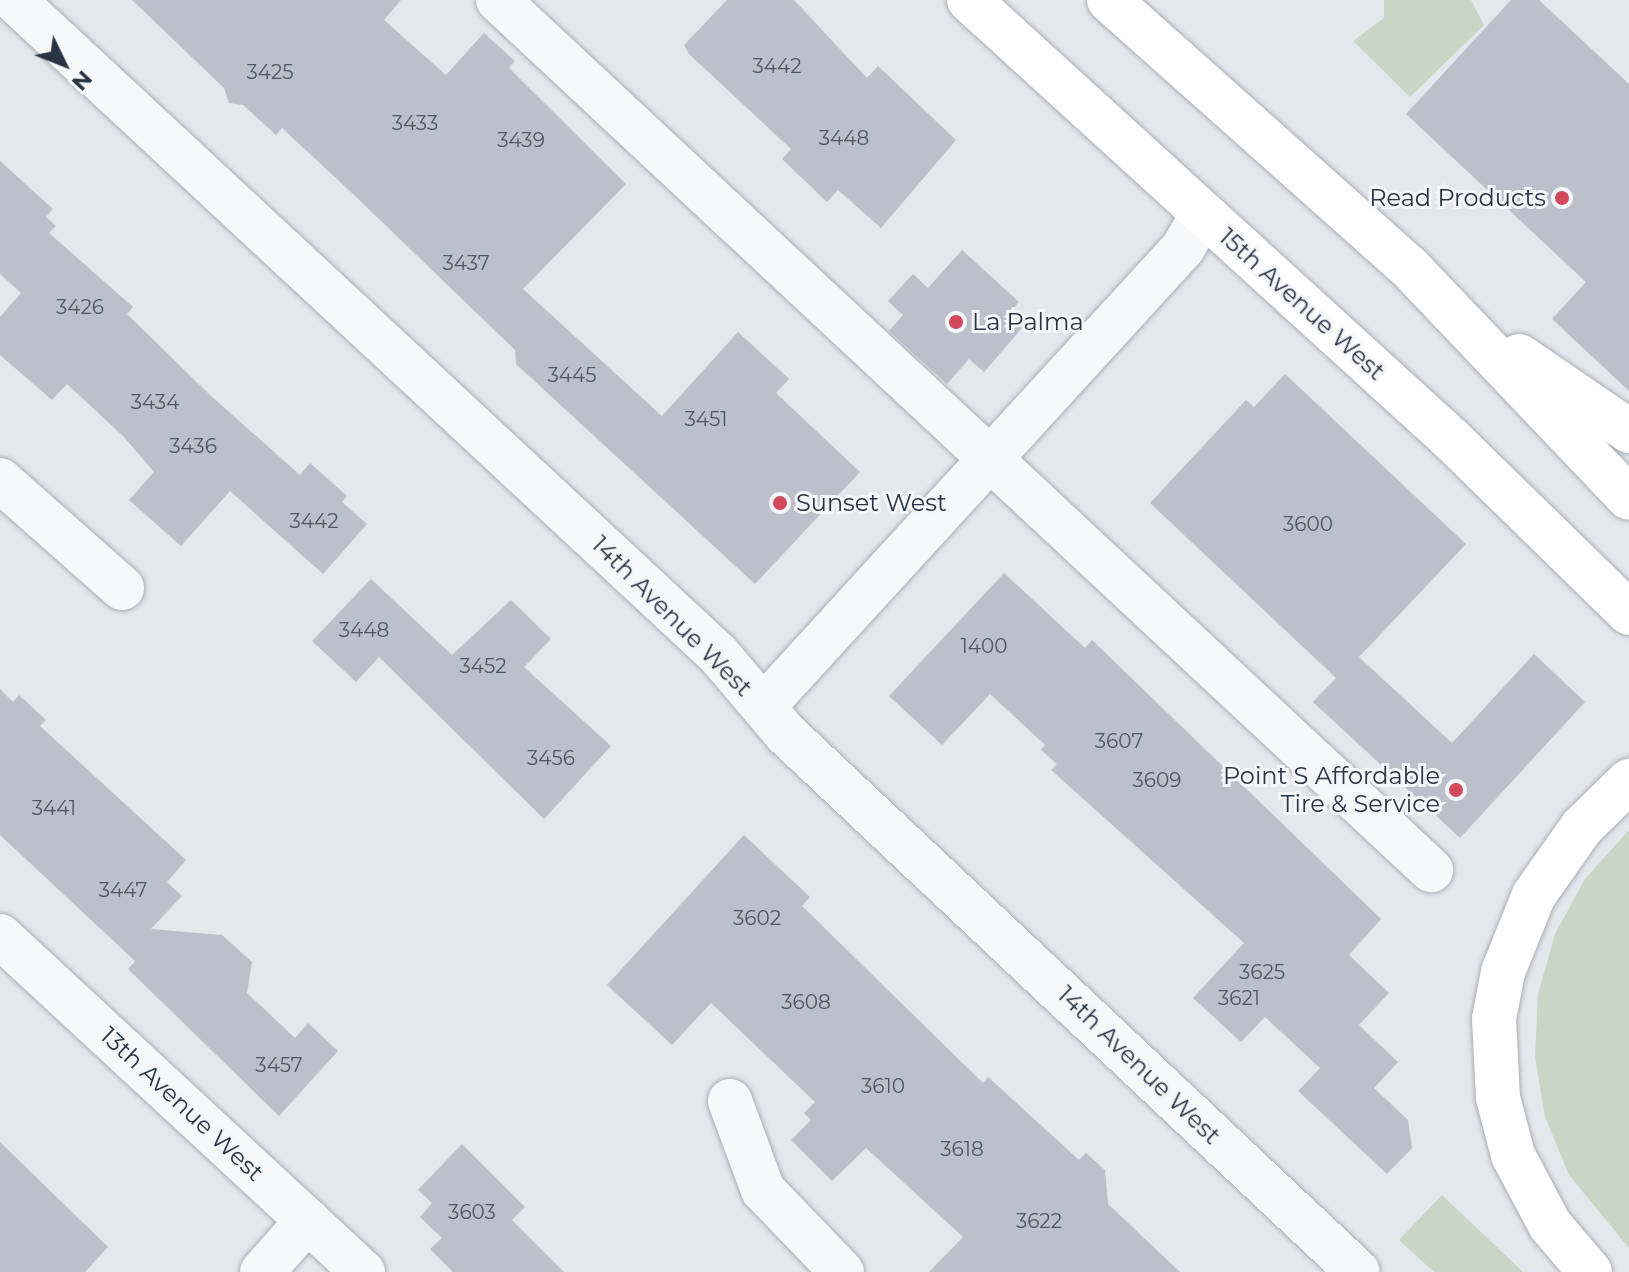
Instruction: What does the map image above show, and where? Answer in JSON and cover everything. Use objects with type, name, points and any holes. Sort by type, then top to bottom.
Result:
[{"type":"main road","name":"15th Avenue West","points":[[969,0],[1203,214],[1629,613]]},
{"type":"main road","points":[[1109,0],[1458,315],[1629,498]]},
{"type":"main road","points":[[1458,315],[1629,431]]},
{"type":"main road","points":[[1529,517],[1629,633]]},
{"type":"main road","points":[[1590,1272],[1540,1209],[1507,1137],[1494,1059],[1497,1000],[1516,933],[1547,871],[1629,781]]},
{"type":"street","name":"14th Avenue West","points":[[14,0],[718,654],[763,707],[1358,1272]]},
{"type":"street","points":[[498,0],[994,458],[1431,870]]},
{"type":"street","points":[[763,707],[1183,248],[1203,214]]},
{"type":"street","points":[[0,480],[122,588]]},
{"type":"street","name":"13th Avenue West","points":[[0,936],[363,1272]]},
{"type":"street","points":[[730,1101],[763,1190],[842,1272]]},
{"type":"street","points":[[262,1272],[308,1220]]},
{"type":"green space","points":[[1384,0],[1471,0],[1484,25],[1410,97],[1353,41],[1384,18]]},
{"type":"green space","points":[[1629,830],[1629,1248],[1569,1175],[1545,1117],[1535,1056],[1538,994],[1555,934],[1585,879]]},
{"type":"green space","points":[[1442,1195],[1523,1272],[1434,1272],[1399,1240]]},
{"type":"building","points":[[132,0],[401,0],[384,20],[446,75],[484,33],[515,61],[509,68],[626,184],[523,289],[662,416],[738,332],[789,379],[776,393],[860,472],[755,584],[516,364],[515,350],[352,193],[282,128],[276,135],[243,105],[229,103],[224,88]]},
{"type":"building","points":[[727,0],[794,0],[867,78],[878,66],[956,140],[881,228],[838,190],[827,202],[782,159],[791,149],[689,54],[684,45]]},
{"type":"building","name":"Read Products","points":[[1511,0],[1539,0],[1629,84],[1629,391],[1552,319],[1586,282],[1406,114]]},
{"type":"building","points":[[0,161],[53,209],[46,217],[56,226],[49,233],[133,307],[127,314],[210,395],[300,475],[310,463],[347,496],[342,502],[367,524],[323,574],[230,491],[181,546],[129,500],[154,472],[124,437],[67,384],[52,400],[0,355],[0,317],[21,293],[0,274]]},
{"type":"building","name":"La Palma","points":[[962,250],[1019,302],[1008,315],[1022,328],[984,372],[969,359],[947,384],[889,331],[903,315],[888,301],[913,274],[928,288]]},
{"type":"building","points":[[1285,374],[1466,544],[1359,657],[1452,743],[1534,654],[1585,702],[1460,838],[1313,702],[1336,678],[1150,503],[1246,400],[1254,407]]},
{"type":"building","points":[[1004,573],[1085,648],[1092,640],[1381,919],[1349,955],[1389,993],[1359,1025],[1398,1062],[1374,1088],[1408,1120],[1412,1148],[1387,1174],[1298,1091],[1320,1068],[1265,1017],[1241,1042],[1193,998],[1244,943],[1051,770],[1057,764],[1041,750],[1045,745],[990,694],[942,745],[889,696]]},
{"type":"building","points":[[371,579],[452,655],[511,600],[551,639],[524,667],[611,746],[544,819],[379,657],[356,682],[312,641]]},
{"type":"building","points":[[0,689],[13,702],[19,695],[46,720],[40,726],[186,860],[167,882],[182,896],[151,929],[222,935],[252,962],[247,993],[295,1038],[308,1023],[338,1051],[279,1116],[128,969],[135,961],[0,835]]},
{"type":"building","points":[[744,835],[810,897],[802,906],[983,1083],[988,1077],[1079,1160],[1086,1153],[1105,1170],[1108,1204],[1180,1272],[929,1272],[963,1237],[866,1148],[832,1181],[791,1140],[811,1120],[804,1113],[815,1102],[711,1003],[672,1045],[607,985]]},
{"type":"building","points":[[0,1142],[108,1247],[85,1272],[0,1272]]},
{"type":"building","points":[[462,1144],[525,1207],[512,1220],[564,1272],[453,1272],[430,1249],[442,1238],[420,1217],[432,1203],[418,1190]]},
{"type":"place","name":"Read Products","points":[[1562,198]]},
{"type":"place","name":"La Palma","points":[[956,322]]},
{"type":"place","name":"Sunset West","points":[[780,503]]},
{"type":"place","name":"Point S Affordable Tire & Service","points":[[1456,790]]}]
